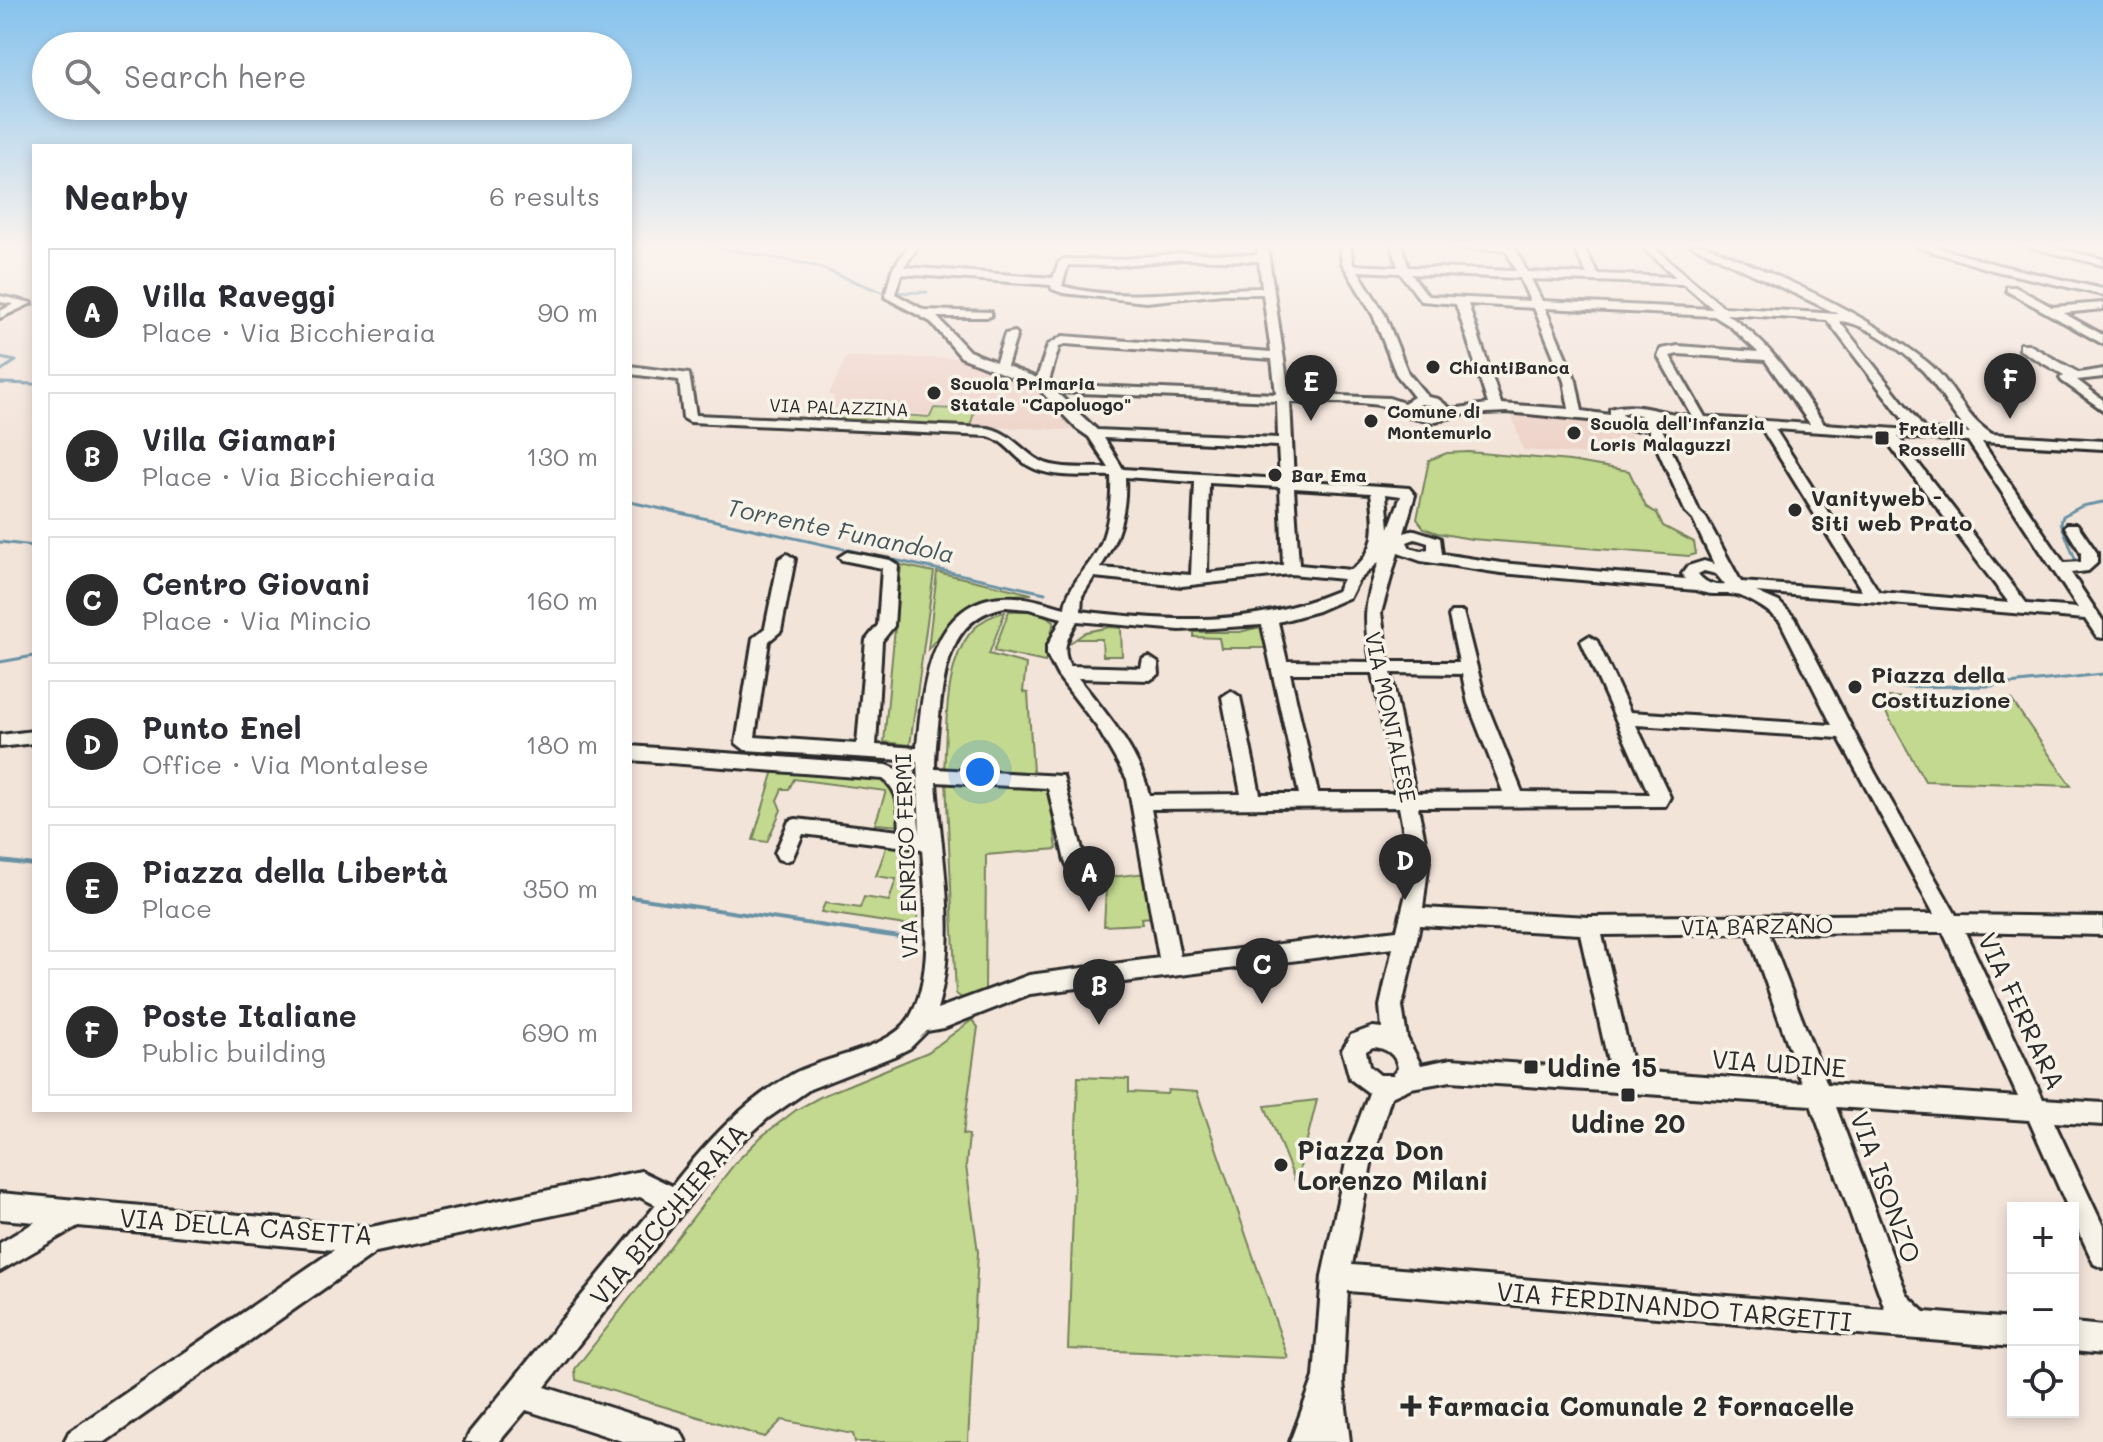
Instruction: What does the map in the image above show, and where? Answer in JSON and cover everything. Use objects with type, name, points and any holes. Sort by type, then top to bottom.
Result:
[{"type":"street","points":[[1273,312],[1283,398],[1291,569]]},
{"type":"street","points":[[1377,312],[1402,374],[1401,386],[1425,406]]},
{"type":"street","points":[[1465,312],[1496,409]]},
{"type":"street","points":[[1541,312],[1576,395],[1575,412]]},
{"type":"street","points":[[1715,312],[1735,318],[1856,317]]},
{"type":"street","points":[[1846,312],[1923,365],[1982,439],[2059,568],[2103,633]]},
{"type":"street","points":[[2051,312],[2103,340]]},
{"type":"street","points":[[920,313],[987,314]]},
{"type":"street","points":[[920,313],[942,326],[958,350],[1043,386],[1616,416],[1626,408],[1648,421],[1731,582],[1773,606],[1787,618]]},
{"type":"street","points":[[1735,318],[1770,357],[1820,428]]},
{"type":"street","points":[[1831,318],[1925,435]]},
{"type":"street","points":[[1000,368],[1011,334]]},
{"type":"street","points":[[1043,386],[1054,345],[1067,340],[1278,356]]},
{"type":"street","points":[[2024,347],[2074,375]]},
{"type":"street","points":[[1701,421],[1664,356],[1667,351],[1770,357]]},
{"type":"street","name":"VIA PALAZZINA","points":[[632,370],[685,377],[690,418],[1000,433],[1034,465],[1118,473]]},
{"type":"street","points":[[2103,373],[2066,378],[2103,406]]},
{"type":"street","points":[[1043,386],[1094,434],[1118,473],[1119,493],[1109,542],[1093,572],[1074,596],[1072,615],[1055,647],[1055,655],[1064,672],[1097,712],[1136,779],[1171,966]]},
{"type":"street","points":[[1557,413],[1616,416]]},
{"type":"street","points":[[1648,421],[1668,419],[2099,446]]},
{"type":"street","points":[[1766,425],[1875,599]]},
{"type":"street","points":[[1888,433],[2023,610]]},
{"type":"street","points":[[1094,434],[1286,442]]},
{"type":"street","points":[[1118,473],[1378,489],[1406,500]]},
{"type":"street","points":[[1199,580],[1202,477]]},
{"type":"street","points":[[1093,572],[1199,580],[1291,569],[1351,575],[1368,565],[1380,543],[1383,530],[1378,489]]},
{"type":"street","points":[[1406,500],[1396,530],[1402,545],[1511,569],[1655,579],[1695,575],[1717,591],[1731,582],[1875,599],[2090,614]]},
{"type":"street","points":[[1406,500],[1410,523],[1432,550]]},
{"type":"street","points":[[1693,513],[1706,549],[1706,558],[1695,575]]},
{"type":"street","points":[[2059,568],[2083,568],[2089,563],[2089,553],[2072,527]]},
{"type":"street","name":"VIA MONTALESE","points":[[1368,1038],[1391,1006],[1419,860],[1372,631],[1372,614],[1385,570],[1398,558],[1409,534],[1420,534]]},
{"type":"street","points":[[847,557],[890,565],[886,626],[874,640],[866,751]]},
{"type":"street","points":[[787,559],[773,631],[761,638],[745,743],[866,751],[925,765],[1056,781],[1075,861]]},
{"type":"street","name":"VIA ENRICO FERMI","points":[[921,1022],[929,1001],[935,960],[920,841],[925,765],[936,661],[950,633],[978,610],[1003,603],[1039,603],[1072,615],[1205,626],[1269,620],[1344,594],[1351,575]]},
{"type":"street","points":[[1787,591],[1782,602],[1787,618]]},
{"type":"street","points":[[1457,616],[1477,703],[1515,799]]},
{"type":"street","name":"VIA FERRARA","points":[[1787,618],[1844,732],[1950,923],[2103,1255]]},
{"type":"street","points":[[1269,620],[1310,801]]},
{"type":"street","points":[[1140,802],[1660,800],[1589,641]]},
{"type":"street","points":[[1064,672],[1150,674],[1149,663]]},
{"type":"street","points":[[1280,667],[1469,668]]},
{"type":"street","points":[[1231,697],[1252,803]]},
{"type":"street","points":[[1624,718],[1844,732]]},
{"type":"street","points":[[0,741],[32,737]]},
{"type":"street","points":[[632,753],[887,772],[895,776],[904,788],[920,841],[796,826],[785,853]]},
{"type":"street","name":"VIA BARZANO","points":[[1171,966],[1408,927],[1756,927],[1950,923],[2103,926]]},
{"type":"street","points":[[1589,926],[1625,1082]]},
{"type":"street","name":"VIA ISONZO","points":[[1756,927],[1897,1304],[1920,1326]]},
{"type":"street","name":"VIA BICCHIERAIA","points":[[480,1442],[721,1144],[752,1114],[805,1079],[897,1044],[914,1033],[921,1022],[944,1018],[1029,985],[1171,966]]},
{"type":"street","name":"VIA MONTALESE","points":[[1391,1006],[1401,1048]]},
{"type":"street","points":[[1382,1037],[1401,1048],[1410,1070],[1400,1084],[1374,1082],[1356,1068],[1353,1055],[1359,1042],[1368,1038],[1382,1037]]},
{"type":"street","name":"VIA UDINE","points":[[1401,1048],[1451,1070]]},
{"type":"street","name":"VIA UDINE","points":[[1407,1078],[1451,1070],[2103,1114]]},
{"type":"street","points":[[1335,1442],[1327,1373],[1328,1330],[1335,1276],[1374,1082]]},
{"type":"street","name":"VIA DELLA CASETTA","points":[[0,1206],[371,1240],[641,1184],[675,1201]]},
{"type":"street","points":[[0,1258],[75,1213]]},
{"type":"street","points":[[79,1442],[371,1240]]},
{"type":"street","name":"VIA FERDINANDO TARGETTI","points":[[1335,1276],[2007,1333]]},
{"type":"street","points":[[2079,1338],[2103,1340]]},
{"type":"street","points":[[1305,1442],[1327,1373]]},
{"type":"street","points":[[520,1394],[671,1442]]},
{"type":"shaded area","points":[[846,357],[963,358],[1034,386],[1086,431],[972,426],[976,409],[933,406],[929,415],[904,413],[908,404],[900,403],[893,417],[841,414],[831,403],[835,396],[829,395]]},
{"type":"shaded area","name":"Scuola dell'infanzia Loris Malaguzzi","points":[[1512,415],[1612,422],[1629,431],[1632,439],[1621,444],[1589,445],[1593,455],[1523,450]]},
{"type":"green space","points":[[900,404],[906,405],[902,415],[930,417],[934,408],[975,410],[970,426],[837,421],[840,415],[893,418]]},
{"type":"green space","points":[[1469,452],[1570,461],[1629,471],[1646,507],[1657,513],[1663,526],[1694,542],[1696,554],[1689,556],[1471,539],[1424,528],[1417,519],[1429,460],[1447,453]]},
{"type":"green space","points":[[901,565],[934,572],[910,745],[884,742]]},
{"type":"green space","points":[[937,572],[1032,594],[998,597],[972,607],[950,624],[928,649]]},
{"type":"green space","points":[[1009,611],[1037,611],[1054,621],[1045,662],[994,651]]},
{"type":"green space","points":[[1005,612],[989,654],[1026,664],[1023,692],[1028,693],[1033,772],[944,771],[948,701],[958,654],[969,635],[984,620]]},
{"type":"green space","points":[[1263,626],[1270,648],[1221,648],[1219,638],[1194,637],[1194,632],[1240,632]]},
{"type":"green space","points":[[1121,628],[1122,656],[1103,656],[1102,639],[1076,639],[1070,643],[1086,632]]},
{"type":"green space","points":[[1877,697],[2011,699],[2071,786],[1925,781]]},
{"type":"green space","points":[[775,767],[881,774],[898,787],[902,826],[875,824],[886,791],[794,779],[789,789],[782,789],[777,800],[781,810],[767,842],[753,840]]},
{"type":"green space","points":[[946,780],[1048,786],[1057,849],[986,855],[985,993],[965,1000],[956,994]]},
{"type":"green space","points":[[887,845],[914,849],[918,927],[821,912],[825,903],[860,908],[864,897],[889,901],[896,879],[876,876]]},
{"type":"green space","points":[[1146,873],[1154,917],[1141,918],[1142,924],[1104,926],[1106,888],[1095,887],[1094,879]]},
{"type":"green space","points":[[972,1020],[978,1027],[963,1134],[969,1135],[966,1166],[978,1252],[968,1442],[855,1442],[853,1434],[782,1420],[765,1437],[576,1380],[575,1369],[736,1162],[762,1136],[796,1110],[822,1096],[928,1052]]},
{"type":"green space","points":[[1078,1077],[1129,1079],[1129,1092],[1197,1092],[1288,1358],[1068,1349]]},
{"type":"green space","points":[[1317,1100],[1296,1183],[1265,1106]]},
{"type":"waterway","points":[[0,358],[16,361],[0,371]]},
{"type":"waterway","points":[[0,383],[32,384]]},
{"type":"waterway","name":"Torrente Funandola","points":[[632,502],[1045,593]]},
{"type":"waterway","name":"Torrente Funandola","points":[[2075,559],[2061,523],[2063,516],[2082,506],[2103,502]]},
{"type":"waterway","points":[[0,542],[32,546]]},
{"type":"waterway","name":"Torrente Funandola","points":[[0,662],[32,656]]},
{"type":"waterway","name":"Torrente Funandola","points":[[1887,687],[1990,686],[2103,674]]},
{"type":"waterway","points":[[0,861],[32,865]]},
{"type":"waterway","points":[[632,897],[913,939]]},
{"type":"place","name":"ChiantiBanca","points":[[1433,367]]},
{"type":"place","name":"Scuola Primaria Statale \"Capoluogo\"","points":[[934,393]]},
{"type":"place","name":"Poste Italiane","points":[[2010,419]]},
{"type":"place","name":"Piazza della Libertà","points":[[1311,421]]},
{"type":"place","name":"Comune di Montemurlo","points":[[1371,421]]},
{"type":"place","name":"Scuola dell'infanzia Loris Malaguzzi","points":[[1574,433]]},
{"type":"place","name":"Fratelli Rosselli","points":[[1882,438]]},
{"type":"place","name":"Bar Ema","points":[[1275,475]]},
{"type":"place","name":"Vanityweb - Siti web Prato","points":[[1795,510]]},
{"type":"place","name":"Piazza della Costituzione","points":[[1855,687]]},
{"type":"place","name":"Punto Enel","points":[[1405,900]]},
{"type":"place","name":"Villa Raveggi","points":[[1089,912]]},
{"type":"place","name":"Centro Giovani","points":[[1262,1004]]},
{"type":"place","name":"Villa Giamari","points":[[1099,1025]]},
{"type":"place","name":"Udine 15","points":[[1531,1067]]},
{"type":"place","name":"Udine 20","points":[[1628,1095]]},
{"type":"place","name":"Piazza Don Lorenzo Milani","points":[[1281,1165]]},
{"type":"place","name":"Farmacia Comunale 2 Fornacelle","points":[[1411,1406]]}]
